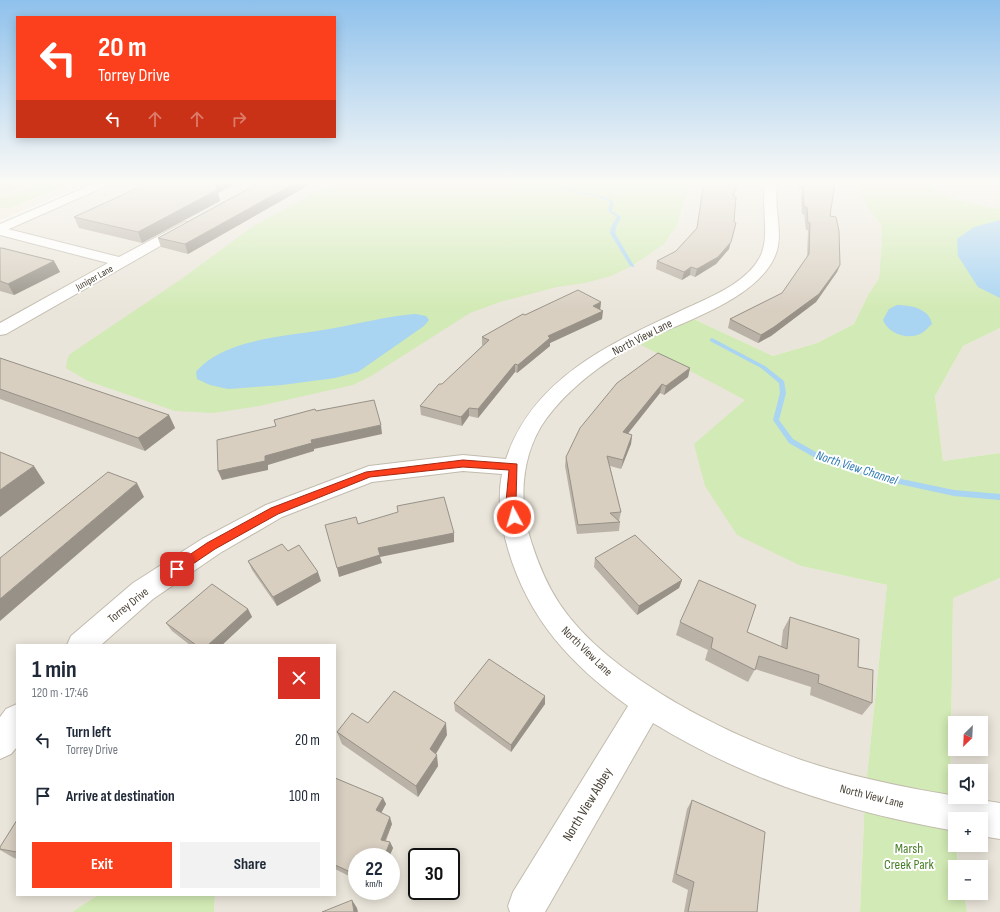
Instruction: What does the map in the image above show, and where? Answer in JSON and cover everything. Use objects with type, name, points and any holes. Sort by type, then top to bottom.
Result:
[{"type":"street","points":[[0,230],[12,225]]},
{"type":"street","points":[[121,262],[188,225]]},
{"type":"street","name":"North View Lane","points":[[771,225],[771,247],[766,259],[754,275],[737,288],[717,299],[627,342],[597,361],[573,380],[544,408],[528,434],[513,467],[511,502],[519,545],[536,588],[563,630],[601,667],[647,703],[716,741],[775,768],[841,789],[916,807],[1000,821]]},
{"type":"street","name":"Juniper Lane","points":[[0,230],[121,262]]},
{"type":"street","name":"Juniper Lane","points":[[0,330],[121,262]]},
{"type":"street","name":"Torrey Drive","points":[[82,644],[143,591],[211,546],[274,511],[369,474],[463,463],[513,467]]},
{"type":"street","name":"North View Abbey","points":[[527,906],[647,703]]},
{"type":"street","points":[[0,742],[16,721]]},
{"type":"shaded area","points":[[18,225],[881,225],[882,240],[879,278],[868,295],[854,324],[817,343],[773,356],[685,315],[745,400],[801,566],[887,585],[865,795],[860,912],[214,912],[215,896],[336,896],[336,644],[16,644],[16,896],[96,896],[72,912],[0,912],[0,236]]},
{"type":"shaded area","points":[[1000,328],[1000,453],[943,461],[935,396],[963,346]]},
{"type":"shaded area","points":[[1000,578],[1000,912],[967,912],[965,900],[988,900],[988,860],[958,860],[957,852],[988,852],[988,812],[950,812],[950,804],[988,804],[988,764],[951,764],[951,756],[988,756],[988,716],[951,716],[953,597]]},
{"type":"green space","points":[[256,225],[677,225],[664,244],[632,266],[611,276],[585,283],[557,287],[500,302],[470,313],[371,376],[353,385],[259,406],[214,413],[175,411],[88,381],[66,368],[67,360],[70,354],[180,280]]},
{"type":"green space","name":"Marsh Creek Park","points":[[881,225],[1000,225],[1000,328],[963,346],[935,396],[943,461],[1000,453],[1000,578],[953,598],[951,716],[948,716],[948,756],[951,756],[951,764],[948,764],[948,804],[950,804],[950,812],[948,812],[948,852],[956,852],[958,860],[948,860],[948,900],[965,900],[967,912],[860,912],[865,795],[887,585],[801,566],[737,535],[705,486],[694,444],[745,400],[632,340],[685,315],[773,356],[817,343],[854,324],[868,295],[879,278],[882,240]]},
{"type":"green space","points":[[96,896],[215,896],[214,912],[72,912]]},
{"type":"water","points":[[983,225],[1000,225],[1000,298],[978,287],[958,256],[957,239],[974,227]]},
{"type":"water","points":[[897,305],[918,308],[927,314],[932,324],[925,331],[915,336],[903,336],[893,332],[885,325],[883,320],[889,309]]},
{"type":"water","points":[[416,314],[426,316],[429,320],[424,326],[358,372],[335,378],[282,385],[228,389],[210,385],[197,379],[196,372],[209,360],[225,351],[250,342],[340,327],[383,318]]},
{"type":"building","points":[[106,225],[152,225],[138,232]]},
{"type":"building","points":[[183,225],[220,225],[185,244],[158,238]]},
{"type":"building","points":[[698,225],[736,225],[731,242],[718,257],[697,269],[691,267],[684,272],[657,261],[676,251],[697,228]]},
{"type":"building","points":[[810,225],[838,225],[840,265],[819,294],[761,335],[730,319],[782,293],[809,254]]},
{"type":"building","points":[[0,248],[54,261],[8,284],[0,281]]},
{"type":"building","points":[[578,290],[601,302],[593,306],[603,311],[548,336],[550,338],[518,365],[515,364],[478,409],[469,408],[461,417],[420,406],[439,384],[442,384],[489,340],[482,337],[523,314],[525,315]]},
{"type":"building","points":[[658,353],[690,368],[666,386],[662,384],[623,432],[632,435],[623,460],[607,456],[621,512],[610,513],[620,522],[578,525],[566,457],[580,428],[617,383]]},
{"type":"building","points":[[0,358],[169,415],[138,438],[0,389]]},
{"type":"building","points":[[374,400],[381,425],[311,440],[312,443],[265,456],[265,461],[218,471],[217,440],[276,426],[274,420],[315,409],[316,411]]},
{"type":"building","points":[[0,452],[34,466],[0,490]]},
{"type":"building","points":[[108,472],[137,483],[0,599],[0,558]]},
{"type":"building","points":[[444,497],[454,533],[378,548],[380,555],[337,568],[325,525],[356,517],[358,524],[398,512],[397,506]]},
{"type":"building","points":[[635,535],[682,580],[639,606],[595,558]]},
{"type":"building","points":[[282,544],[288,551],[299,545],[318,572],[273,597],[248,561]]},
{"type":"building","points":[[699,580],[756,605],[747,632],[787,649],[790,617],[859,639],[858,667],[873,670],[872,703],[818,683],[819,675],[759,656],[755,670],[711,648],[713,638],[680,622]]},
{"type":"building","points":[[212,584],[248,609],[209,644],[195,644],[166,623]]},
{"type":"building","points":[[489,659],[545,696],[511,745],[454,703]]},
{"type":"building","points":[[394,691],[446,723],[430,749],[437,755],[416,786],[337,732],[352,713],[368,723]]},
{"type":"building","points":[[336,778],[383,798],[376,810],[390,817],[381,840],[390,842],[388,848],[348,848],[348,871],[336,865]]},
{"type":"building","points":[[692,800],[765,832],[757,912],[688,912],[694,882],[676,874]]},
{"type":"building","points":[[16,822],[16,852],[0,849]]},
{"type":"building","points":[[352,900],[354,912],[322,912]]},
{"type":"waterway","name":"North View Channel","points":[[614,225],[612,233],[632,266]]},
{"type":"waterway","name":"North View Channel","points":[[712,340],[763,367],[782,382],[783,393],[776,420],[791,441],[819,457],[876,476],[954,493],[1000,497]]},
{"type":"route","points":[[177,569],[211,546],[274,511],[369,474],[463,463],[513,467],[511,502],[514,517]]}]
